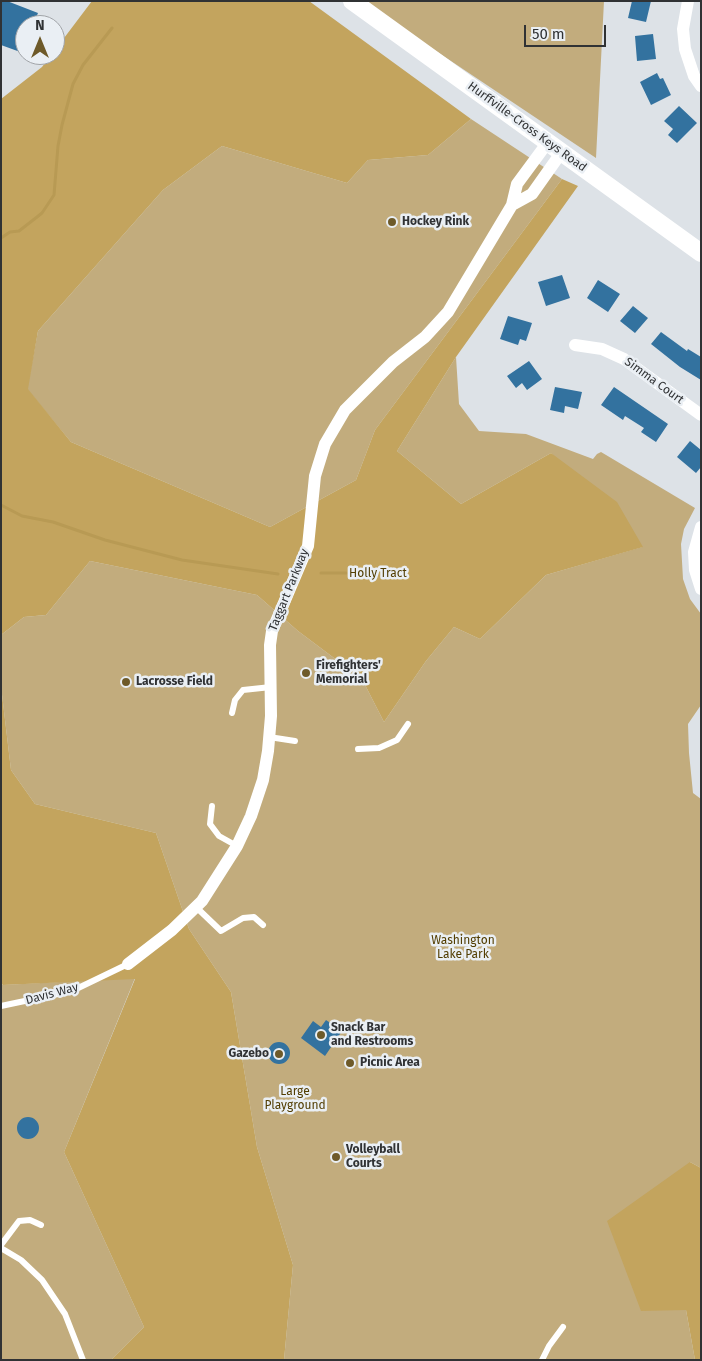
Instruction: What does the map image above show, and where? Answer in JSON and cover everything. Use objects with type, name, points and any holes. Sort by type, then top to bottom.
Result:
[{"type":"main road","name":"Hurffville-Cross Keys Road","points":[[352,1],[701,253]]},
{"type":"street","points":[[688,1],[684,29],[685,49],[694,76],[701,86]]},
{"type":"street","name":"Taggart Parkway","points":[[128,964],[172,930],[202,901],[237,846],[251,816],[263,780],[269,737],[270,645],[272,631],[308,546],[315,476],[325,444],[345,410],[393,362],[425,337],[448,312],[512,205],[517,184],[555,148]]},
{"type":"street","name":"Taggart Parkway","points":[[512,205],[532,194],[555,148]]},
{"type":"street","name":"Simma Court","points":[[575,345],[602,349],[624,359],[701,415]]},
{"type":"street","points":[[701,527],[694,552],[695,570],[701,589]]},
{"type":"lane","points":[[232,713],[235,700],[243,690],[271,687]]},
{"type":"lane","points":[[358,749],[379,748],[396,740],[408,724]]},
{"type":"lane","points":[[269,737],[295,741]]},
{"type":"lane","points":[[212,806],[210,824],[218,836],[237,846]]},
{"type":"lane","points":[[196,907],[221,931],[243,918],[254,917],[263,925]]},
{"type":"lane","name":"Davis Way","points":[[1,1006],[72,990],[128,964]]},
{"type":"lane","points":[[41,1225],[30,1220],[19,1221],[1,1247],[21,1260],[42,1280],[65,1314],[83,1360]]},
{"type":"lane","points":[[542,1360],[549,1346],[563,1327]]},
{"type":"green space","name":"Holly Tract","points":[[92,1],[309,1],[471,119],[428,155],[368,160],[347,183],[222,146],[163,190],[38,331],[28,389],[71,442],[270,527],[356,480],[375,430],[562,179],[578,186],[456,357],[397,451],[461,504],[551,453],[617,502],[643,547],[546,575],[480,639],[454,627],[426,661],[384,722],[362,679],[298,631],[257,595],[90,561],[46,615],[24,617],[1,635],[1,99],[44,65],[65,65],[65,37]]},
{"type":"green space","points":[[366,1],[604,1],[596,158],[418,39]]},
{"type":"green space","points":[[471,119],[562,179],[375,430],[356,480],[270,527],[71,442],[27,389],[38,331],[163,190],[222,146],[347,183],[368,160],[428,155]]},
{"type":"green space","name":"Washington Lake Park","points":[[456,357],[459,404],[479,431],[526,434],[593,459],[601,452],[695,508],[684,529],[681,544],[683,579],[690,599],[701,614],[701,705],[688,724],[693,793],[701,799],[701,1168],[690,1162],[686,1310],[695,1360],[284,1360],[293,1265],[257,1147],[231,992],[189,929],[156,833],[35,804],[11,770],[1,686],[1,635],[24,617],[46,615],[90,561],[257,595],[298,631],[362,679],[384,722],[426,661],[454,627],[480,639],[546,575],[642,547],[551,453],[461,504],[397,451]]},
{"type":"green space","points":[[1,686],[11,770],[35,804],[156,833],[189,929],[231,992],[257,1147],[293,1265],[284,1360],[111,1360],[144,1327],[64,1152],[135,979],[3,985],[1,983]]},
{"type":"green space","points":[[135,978],[64,1152],[144,1327],[111,1360],[1,1360],[1,983],[3,985]]},
{"type":"green space","points":[[690,1162],[701,1168],[701,1360],[695,1360],[686,1310],[641,1311],[607,1221]]},
{"type":"building","points":[[1,1],[7,1],[38,13],[37,15],[15,15],[15,50],[1,45]]},
{"type":"building","points":[[632,1],[651,1],[646,22],[628,18]]},
{"type":"building","points":[[653,34],[656,59],[637,61],[635,36]]},
{"type":"building","points":[[657,73],[660,79],[663,78],[671,95],[651,105],[640,82]]},
{"type":"building","points":[[679,106],[697,123],[677,143],[668,135],[673,129],[664,121]]},
{"type":"building","points":[[562,275],[570,298],[546,306],[538,282]]},
{"type":"building","points":[[598,280],[620,294],[608,312],[587,298]]},
{"type":"building","points":[[633,306],[648,318],[635,333],[620,321]]},
{"type":"building","points":[[508,316],[532,323],[526,341],[520,339],[518,345],[500,339]]},
{"type":"building","points":[[661,332],[687,351],[688,349],[701,357],[701,380],[680,367],[651,344]]},
{"type":"building","points":[[529,361],[542,379],[527,390],[522,383],[516,388],[507,376]]},
{"type":"building","points":[[555,387],[582,392],[578,409],[565,406],[564,413],[550,410]]},
{"type":"building","points":[[614,387],[668,424],[656,442],[641,432],[644,428],[625,416],[623,420],[601,405]]},
{"type":"building","points":[[690,441],[701,450],[701,467],[696,473],[677,457]]},
{"type":"building","name":"Snack Bar and Restrooms","points":[[326,1020],[342,1031],[325,1056],[301,1038],[313,1021],[321,1027]]},
{"type":"building","name":"Gazebo","points":[[279,1042],[289,1049],[290,1053],[283,1063],[279,1064],[269,1057],[268,1053],[275,1043]]},
{"type":"building","points":[[28,1117],[36,1120],[39,1128],[36,1136],[28,1139],[20,1136],[17,1128],[20,1120]]},
{"type":"waterway","points":[[1,238],[10,232],[19,231],[42,213],[54,195],[58,146],[73,84],[83,65],[112,28]]},
{"type":"waterway","points":[[1,505],[22,516],[53,522],[105,540],[182,560],[278,574]]},
{"type":"waterway","points":[[321,573],[346,573]]},
{"type":"place","name":"Hockey Rink","points":[[392,222]]},
{"type":"place","name":"Firefighters' Memorial","points":[[306,673]]},
{"type":"place","name":"Lacrosse Field","points":[[126,682]]},
{"type":"place","name":"Snack Bar and Restrooms","points":[[321,1035]]},
{"type":"place","name":"Gazebo","points":[[279,1054]]},
{"type":"place","name":"Picnic Area","points":[[350,1063]]},
{"type":"place","name":"Volleyball Courts","points":[[336,1157]]},
{"type":"park label","name":"Large Playground","points":[[295,1099]]}]
